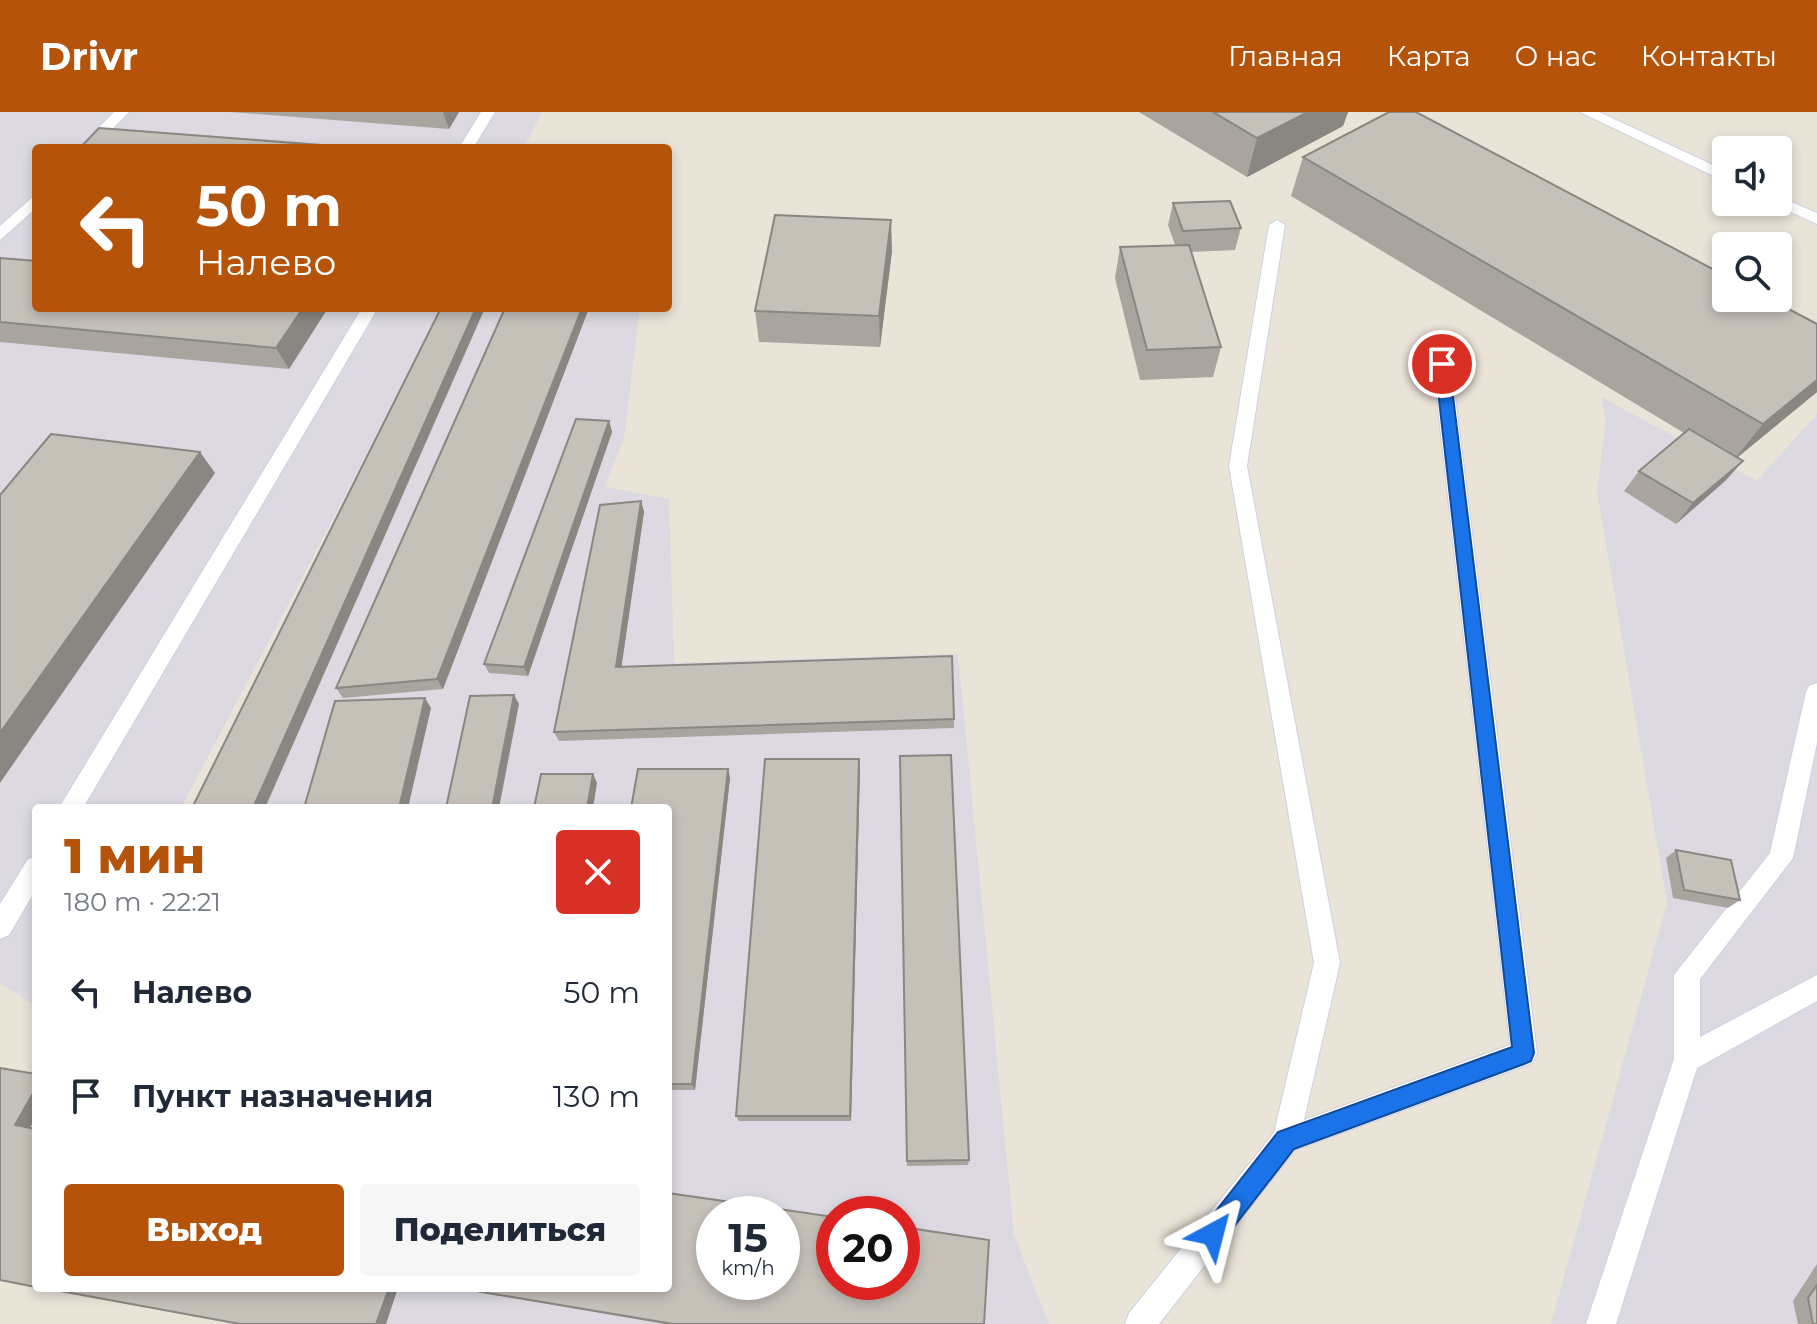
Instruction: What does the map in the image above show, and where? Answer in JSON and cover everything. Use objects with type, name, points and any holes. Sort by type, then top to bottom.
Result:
[{"type":"lane","points":[[90,144],[122,112]]},
{"type":"lane","points":[[468,144],[488,112]]},
{"type":"lane","points":[[1587,112],[1712,170]]},
{"type":"lane","points":[[0,235],[32,203]]},
{"type":"lane","points":[[1792,207],[1817,219]]},
{"type":"lane","points":[[1140,1324],[1286,1140],[1327,963],[1238,466],[1277,225]]},
{"type":"lane","points":[[73,804],[368,312]]},
{"type":"lane","points":[[1286,1140],[1524,1053],[1442,364]]},
{"type":"lane","points":[[1601,1324],[1687,1059],[1687,975],[1781,858],[1817,692]]},
{"type":"lane","points":[[0,927],[32,874]]},
{"type":"lane","points":[[1687,1059],[1817,987]]},
{"type":"shaded area","points":[[0,112],[542,112],[526,144],[32,144],[32,312],[640,312],[624,438],[605,487],[669,499],[674,663],[958,654],[1014,1235],[1049,1324],[241,1324],[66,1292],[672,1292],[672,804],[198,804],[416,361],[183,804],[32,804],[32,1003],[0,983]]},
{"type":"shaded area","points":[[1601,397],[1757,481],[1817,414],[1817,1324],[1551,1324],[1667,903],[1597,491],[1606,419]]},
{"type":"building","points":[[1213,112],[1308,112],[1257,138]]},
{"type":"building","points":[[1389,112],[1416,112],[1712,269],[1712,312],[1792,311],[1817,324],[1817,380],[1763,424],[1303,157]]},
{"type":"building","points":[[99,128],[308,144],[84,144]]},
{"type":"building","points":[[1230,201],[1241,228],[1183,231],[1173,203]]},
{"type":"building","points":[[775,215],[891,220],[879,316],[755,311]]},
{"type":"building","points":[[1189,245],[1221,347],[1147,350],[1120,247]]},
{"type":"building","points":[[0,258],[32,261],[32,312],[300,312],[276,348],[0,322]]},
{"type":"building","points":[[439,312],[474,312],[255,804],[194,804]]},
{"type":"building","points":[[503,312],[580,312],[437,679],[336,688]]},
{"type":"building","points":[[576,419],[609,421],[524,667],[484,664]]},
{"type":"building","points":[[1689,429],[1743,461],[1693,503],[1639,471]]},
{"type":"building","points":[[51,434],[200,452],[0,733],[0,495]]},
{"type":"building","points":[[641,501],[616,667],[952,656],[954,719],[554,732],[600,505]]},
{"type":"building","points":[[514,695],[493,804],[447,804],[470,696]]},
{"type":"building","points":[[425,698],[400,804],[305,804],[335,701]]},
{"type":"building","points":[[951,755],[969,1160],[907,1161],[900,756]]},
{"type":"building","points":[[765,759],[859,759],[850,1116],[736,1116]]},
{"type":"building","points":[[638,769],[728,769],[692,1084],[672,1084],[672,804],[632,804]]},
{"type":"building","points":[[541,774],[593,774],[588,804],[535,804]]},
{"type":"building","points":[[1676,850],[1731,860],[1740,900],[1684,890]]},
{"type":"building","points":[[0,1068],[32,1073],[32,1095],[15,1125],[32,1128],[32,1286],[0,1280]]},
{"type":"building","points":[[672,1194],[696,1197],[696,1300],[800,1300],[800,1212],[816,1214],[816,1300],[920,1300],[920,1230],[989,1240],[984,1324],[673,1324],[482,1292],[672,1292]]},
{"type":"building","points":[[1817,1285],[1817,1324],[1813,1324],[1808,1298]]},
{"type":"building","points":[[66,1292],[388,1292],[376,1324],[240,1324]]},
{"type":"route","points":[[1213,1234],[1286,1140],[1524,1053],[1442,364]]}]
